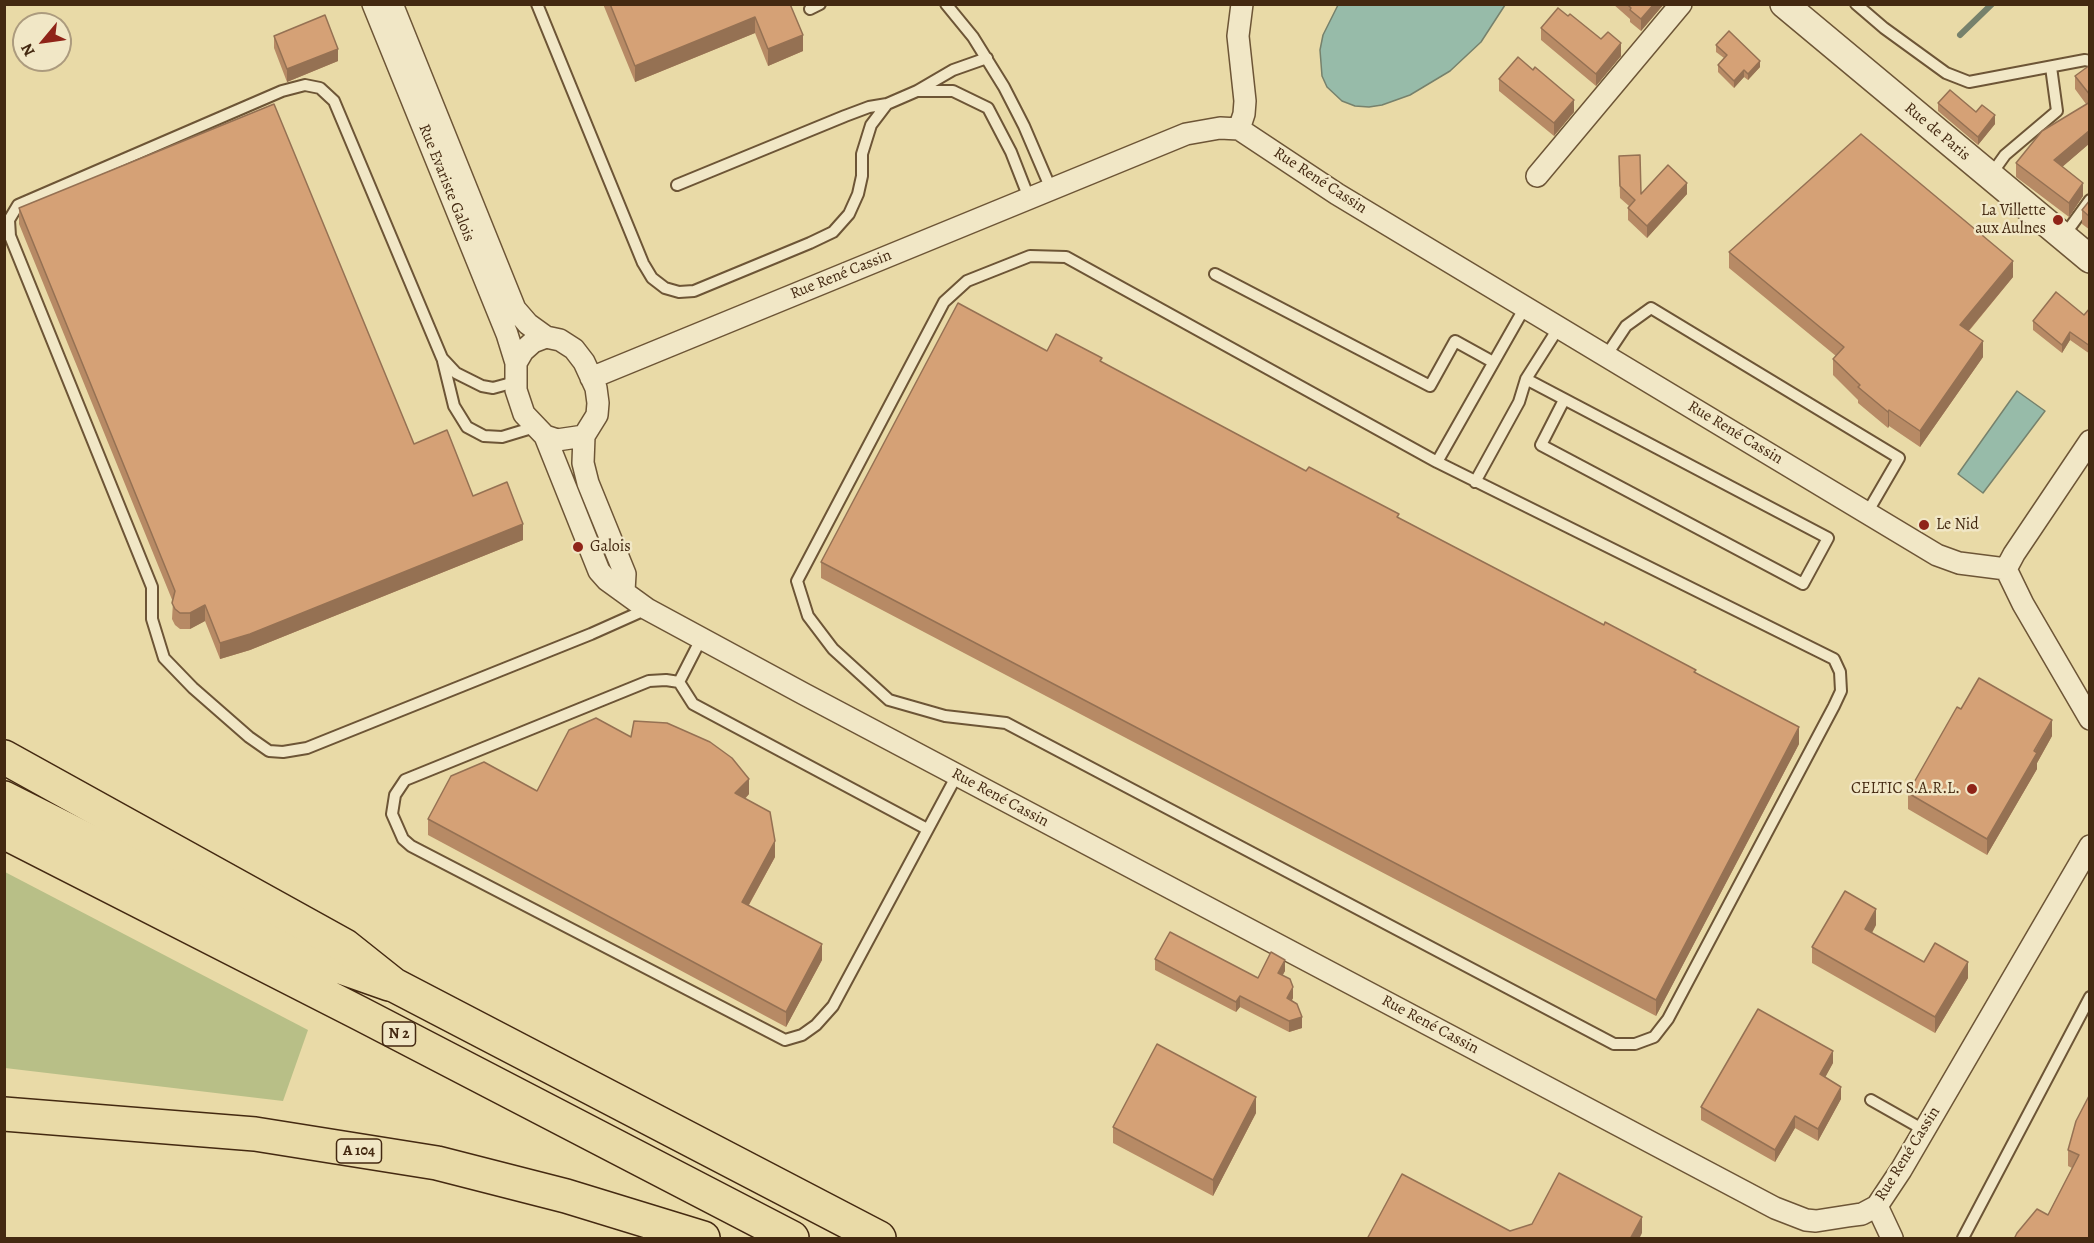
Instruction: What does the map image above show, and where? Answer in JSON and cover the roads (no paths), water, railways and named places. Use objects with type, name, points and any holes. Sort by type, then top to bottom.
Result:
[{"type":"highway","points":[[4,757],[345,946],[394,986]]},
{"type":"highway","points":[[4,798],[335,965],[394,986],[879,1239]]},
{"type":"highway","name":"N 2","points":[[4,832],[371,1019],[792,1239]]},
{"type":"highway","name":"A 104","points":[[4,1114],[255,1134],[437,1163],[566,1196],[703,1239]]},
{"type":"street","name":"Rue Evariste Galois","points":[[373,4],[502,323],[516,373],[524,414],[540,432],[599,571],[607,580],[624,591],[625,574],[588,483],[583,463],[584,436],[597,415],[596,388],[584,362],[574,349],[560,340],[546,338],[528,324],[515,309],[392,4]]},
{"type":"street","points":[[1239,129],[1245,101],[1238,36],[1242,4]]},
{"type":"street","points":[[1537,176],[1681,4]]},
{"type":"street","name":"Rue de Paris","points":[[1784,4],[2090,259]]},
{"type":"street","name":"Rue René Cassin","points":[[591,378],[1186,134],[1211,129],[1239,129],[1337,194],[1938,555],[1959,563],[2006,569]]},
{"type":"street","points":[[516,373],[523,351],[533,342],[546,338]]},
{"type":"street","points":[[540,432],[557,440],[584,436]]},
{"type":"street","points":[[2089,442],[2006,569],[2023,604],[2090,718]]},
{"type":"street","name":"Rue René Cassin","points":[[624,591],[647,609],[701,639],[1791,1215],[1806,1220],[1862,1214],[1877,1206],[1901,1170],[2090,846]]},
{"type":"street","points":[[1877,1206],[1892,1239]]},
{"type":"lane","points":[[537,4],[643,264],[651,278],[665,288],[679,292],[694,291],[833,232],[849,214],[858,194],[862,176],[862,154],[871,125],[887,104]]},
{"type":"lane","points":[[946,4],[987,58],[1024,126],[1051,189]]},
{"type":"lane","points":[[1856,4],[1884,28],[1946,73],[1969,82],[2085,60],[2090,61]]},
{"type":"lane","points":[[677,185],[845,116],[869,107],[887,104],[917,91],[953,70],[987,58]]},
{"type":"lane","points":[[1990,176],[2005,156],[2056,111],[2051,67]]},
{"type":"lane","points":[[540,432],[502,437],[484,436],[466,427],[454,406],[442,358],[334,101],[320,88],[305,85],[282,91],[18,205],[9,220],[10,236],[152,587],[152,619],[164,658],[193,688],[249,737],[269,751],[283,752],[307,748],[591,634],[647,609]]},
{"type":"lane","points":[[917,91],[953,91],[988,108],[1011,152],[1029,198]]},
{"type":"lane","points":[[2063,237],[2090,200]]},
{"type":"lane","points":[[1030,256],[1066,257],[1437,462],[1834,659],[1840,672],[1841,691],[1834,706],[1668,1019],[1654,1036],[1635,1044],[1614,1044],[1006,723],[945,716],[889,700],[832,649],[808,616],[797,581],[944,302],[967,281],[1030,256]]},
{"type":"lane","points":[[1215,274],[1430,386],[1455,341],[1493,362]]},
{"type":"lane","points":[[1437,462],[1525,307]]},
{"type":"lane","points":[[1606,356],[1626,326],[1651,308],[1899,458],[1867,513]]},
{"type":"lane","points":[[1475,482],[1519,402],[1526,379],[1558,327]]},
{"type":"lane","points":[[442,358],[456,373],[482,386],[493,388],[516,373]]},
{"type":"lane","points":[[1526,379],[1828,538],[1803,584],[1541,445],[1564,400]]},
{"type":"lane","points":[[679,682],[701,639]]},
{"type":"lane","points":[[927,829],[693,704],[679,682],[666,680],[649,681],[405,780],[395,795],[392,814],[403,838],[411,846],[785,1040],[802,1035],[816,1025],[833,1006],[957,775]]},
{"type":"lane","points":[[1963,1239],[2090,997]]},
{"type":"lane","points":[[1871,1100],[1924,1130]]},
{"type":"waterway","points":[[1960,35],[1992,4]]},
{"type":"place","name":"La Villette aux Aulnes","points":[[2058,220]]},
{"type":"place","name":"Le Nid","points":[[1924,525]]},
{"type":"place","name":"Galois","points":[[578,547]]},
{"type":"place","name":"CELTIC S.A.R.L.","points":[[1972,789]]}]
